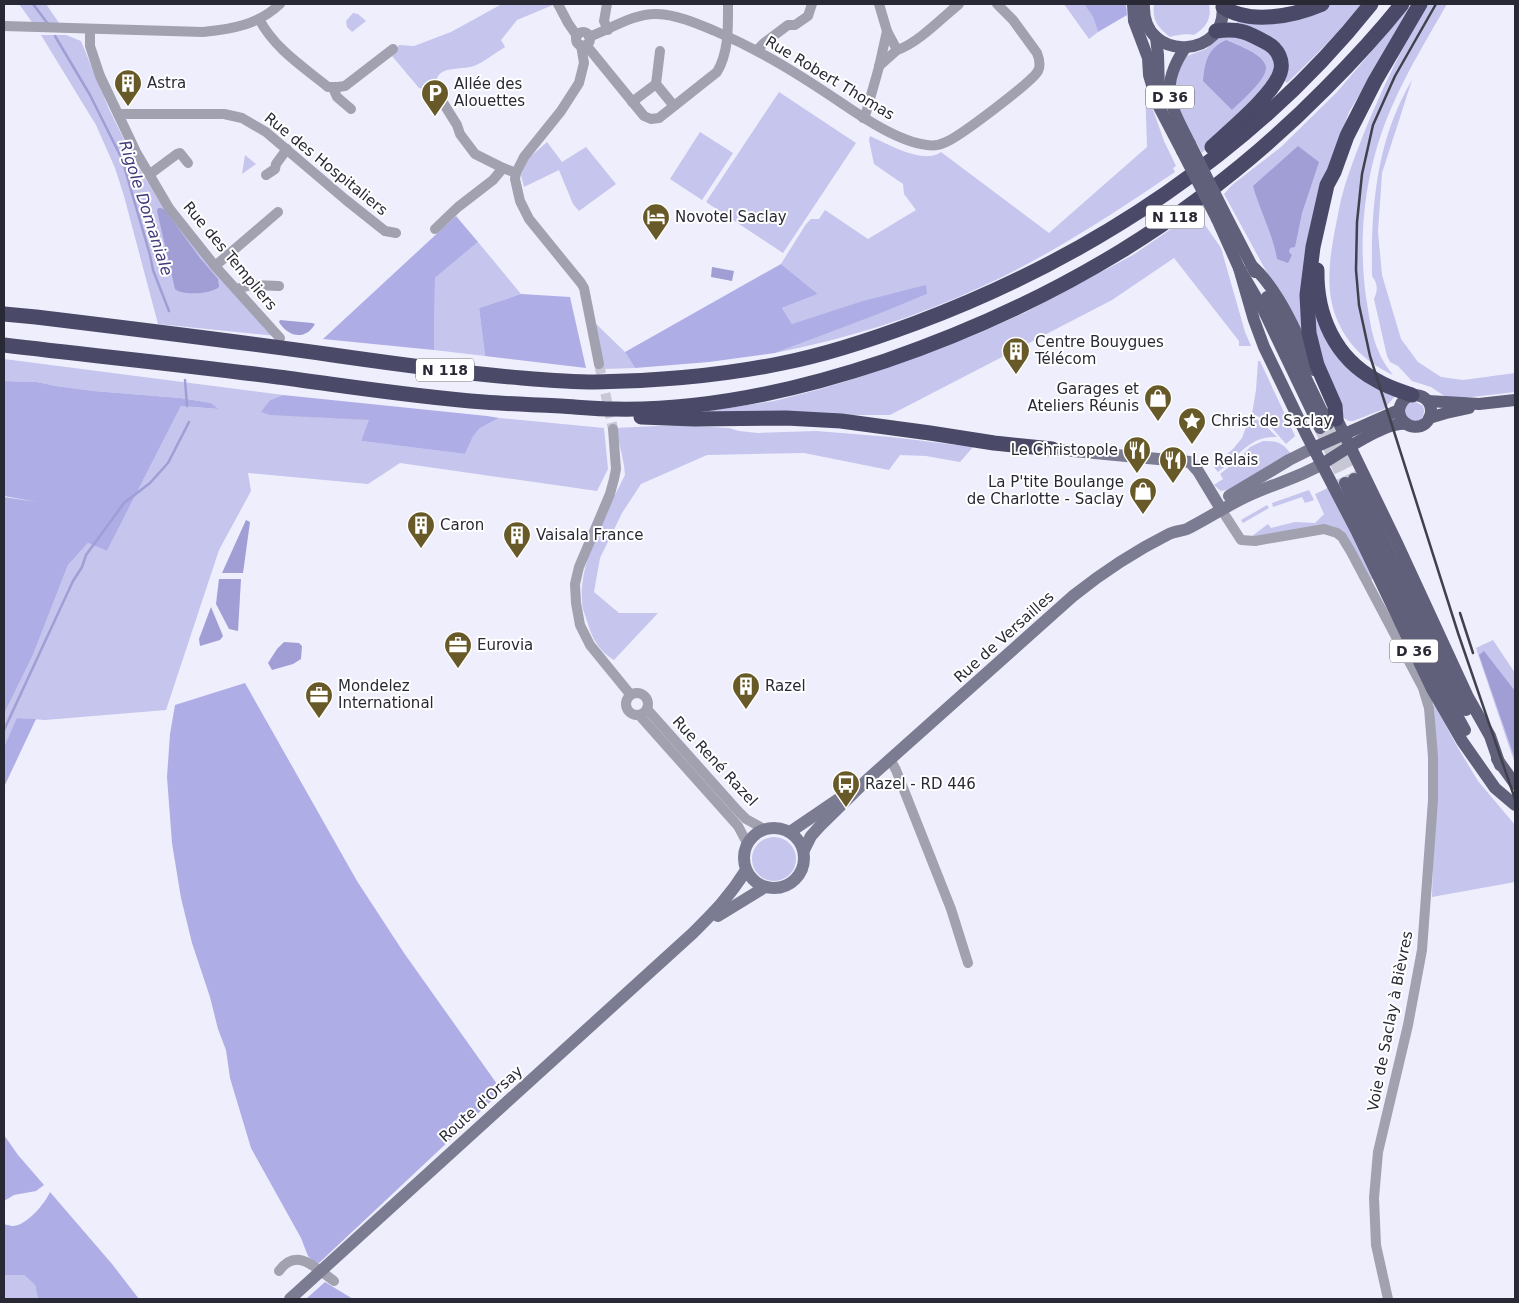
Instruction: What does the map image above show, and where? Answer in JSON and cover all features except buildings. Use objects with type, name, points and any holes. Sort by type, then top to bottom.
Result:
[{"type":"highway","points":[[1223,5],[1232,12],[1242,16],[1267,16],[1286,15],[1322,4]]},
{"type":"highway","name":"N 118","points":[[4,314],[399,364],[504,376],[590,382],[701,377],[815,356],[876,338],[950,310],[1006,286],[1099,238],[1181,182],[1224,150],[1267,114],[1337,44],[1371,4]]},
{"type":"highway","name":"N 118","points":[[4,345],[465,400],[601,408],[655,408],[712,403],[803,385],[859,370],[938,342],[996,318],[1042,296],[1129,247],[1198,200],[1287,128],[1351,64],[1402,4]]},
{"type":"highway","points":[[1328,423],[1335,406],[1322,378],[1308,333],[1306,309],[1313,247],[1327,185],[1354,122],[1382,67],[1420,4]]},
{"type":"highway","points":[[1181,182],[1181,176],[1241,122],[1261,100],[1274,84],[1280,72],[1281,61],[1278,53],[1272,46],[1252,35],[1233,29],[1216,32]]},
{"type":"highway","points":[[1334,172],[1317,269],[1318,296],[1322,314],[1333,338],[1344,354],[1358,368],[1380,383],[1412,395]]},
{"type":"highway","points":[[601,408],[618,416],[695,419],[786,418],[841,421],[1054,450]]},
{"type":"main road","points":[[1133,4],[1134,21],[1148,58],[1149,75],[1154,92],[1158,105],[1171,128]]},
{"type":"main road","points":[[1144,4],[1146,21],[1156,37],[1164,44],[1185,48],[1202,44],[1216,32],[1220,24],[1223,5]]},
{"type":"main road","name":"D 36","points":[[1156,37],[1159,89],[1171,128],[1186,148]]},
{"type":"main road","name":"D 36","points":[[1185,48],[1177,60],[1172,74],[1169,95],[1186,148],[1245,267],[1263,309],[1328,423],[1344,434],[1351,447],[1400,548],[1468,697],[1490,736],[1500,765]]},
{"type":"main road","name":"D 36","points":[[1245,267],[1262,275],[1287,316],[1328,423]]},
{"type":"main road","name":"D 36","points":[[1245,267],[1254,320],[1264,348],[1356,530],[1432,689],[1462,741],[1495,788],[1515,804]]},
{"type":"main road","points":[[1406,424],[1400,418],[1398,410],[1404,399],[1412,395],[1420,396],[1428,401],[1479,404]]},
{"type":"main road","points":[[1429,418],[1479,404],[1515,400]]},
{"type":"main road","points":[[1322,464],[1363,439],[1394,424],[1400,423],[1418,427],[1424,424],[1429,418],[1431,409],[1428,401]]},
{"type":"main road","points":[[1313,448],[1398,410]]},
{"type":"main road","name":"Rue de Versailles","points":[[1219,506],[1236,493],[1289,460],[1313,448]]},
{"type":"main road","points":[[1054,450],[1190,462],[1198,471],[1219,506]]},
{"type":"main road","name":"Rue de Versailles","points":[[804,850],[811,836],[820,826],[868,779],[1073,596],[1116,564],[1172,533],[1181,523],[1219,506],[1300,476],[1322,464]]},
{"type":"main road","name":"D 36","points":[[1515,784],[1482,737],[1443,668],[1350,481],[1451,705],[1483,759],[1515,804]]},
{"type":"main road","name":"Rue de Versailles","points":[[790,832],[868,779]]},
{"type":"main road","points":[[781,828],[790,832],[796,836],[804,850],[804,866],[800,874],[796,880],[781,888],[765,887],[757,883],[746,870],[744,856],[747,843],[764,829],[781,828]]},
{"type":"main road","name":"Route d'Orsay","points":[[290,1299],[693,933],[726,900],[746,870]]},
{"type":"main road","name":"Route d'Orsay","points":[[693,933],[765,887]]},
{"type":"street","points":[[4,26],[203,32],[233,29],[259,19],[280,4]]},
{"type":"street","points":[[558,4],[568,23],[644,116],[651,119],[658,118],[717,72],[722,63],[728,37],[728,4]]},
{"type":"street","points":[[607,4],[604,21],[608,30]]},
{"type":"street","points":[[757,50],[788,25],[795,25],[808,16],[812,4]]},
{"type":"street","points":[[879,4],[887,31],[897,50]]},
{"type":"street","points":[[879,67],[897,50],[917,39],[959,4]]},
{"type":"street","name":"Rue Robert Thomas","points":[[584,41],[630,20],[656,14],[677,16],[757,50],[863,118],[896,135],[916,143],[937,145],[961,133],[1010,96],[1033,77],[1038,70],[1039,58],[1037,53],[1013,20],[998,4]]},
{"type":"street","points":[[259,19],[266,34],[277,46],[328,87],[345,86],[393,49]]},
{"type":"street","name":"Rue des Templiers","points":[[90,29],[90,46],[100,76],[136,152],[169,208],[214,266],[280,338]]},
{"type":"street","points":[[863,118],[866,114],[879,67],[887,31]]},
{"type":"street","points":[[584,41],[584,64],[579,83],[561,111],[524,157],[515,179],[517,191],[529,219],[584,288],[599,364]]},
{"type":"street","points":[[660,51],[656,84],[674,106]]},
{"type":"street","points":[[632,102],[656,84]]},
{"type":"street","points":[[333,88],[337,98],[351,109]]},
{"type":"street","points":[[437,93],[471,150],[481,157],[516,173]]},
{"type":"street","name":"Rue des Hospitaliers","points":[[118,114],[224,114],[233,116],[262,129],[385,231],[396,233]]},
{"type":"street","points":[[266,175],[275,169],[276,164],[287,149]]},
{"type":"street","points":[[150,174],[180,153],[188,163]]},
{"type":"street","points":[[435,229],[458,207],[493,180],[503,168]]},
{"type":"street","points":[[214,266],[278,212]]},
{"type":"street","points":[[236,289],[252,285],[279,286]]},
{"type":"street","name":"Rue René Razel","points":[[613,429],[616,469],[614,479],[610,494],[579,567],[576,584],[576,603],[580,625],[590,645],[630,694]]},
{"type":"street","name":"Voie de Saclay à Bièvres","points":[[1219,506],[1241,540],[1255,541],[1324,529],[1337,533],[1342,537],[1423,688],[1430,708],[1433,800],[1422,950],[1408,1025],[1378,1152],[1374,1198],[1376,1245],[1388,1299]]},
{"type":"street","name":"Rue René Razel","points":[[638,692],[644,695],[648,703],[643,712],[630,713],[626,707],[626,700],[630,694],[638,692]]},
{"type":"street","name":"Rue René Razel","points":[[643,712],[746,819],[764,829]]},
{"type":"street","name":"Rue René Razel","points":[[643,712],[738,826],[747,843]]},
{"type":"street","points":[[890,759],[948,900],[968,963]]},
{"type":"street","points":[[279,1271],[282,1266],[291,1261],[302,1259],[334,1281]]},
{"type":"shaded area","points":[[19,4],[46,4],[59,23],[34,25]]},
{"type":"shaded area","points":[[502,4],[553,5],[517,20],[501,40],[505,47],[482,62],[474,66],[442,72],[438,76],[438,90],[434,94],[432,91],[419,88],[392,56],[399,45],[414,46],[451,32]]},
{"type":"shaded area","points":[[1064,4],[1084,4],[1093,17],[1098,32],[1089,39]]},
{"type":"shaded area","points":[[1084,4],[1126,4],[1127,15],[1098,32],[1093,17]]},
{"type":"shaded area","points":[[1154,4],[1209,4],[1210,14],[1205,26],[1194,35],[1182,34],[1170,37],[1162,30],[1155,19]]},
{"type":"shaded area","points":[[1330,4],[1362,4],[1326,45],[1287,83],[1285,81],[1286,62],[1236,25],[1238,21],[1303,15]]},
{"type":"shaded area","points":[[1412,4],[1414,4],[1349,112],[1329,168],[1305,342],[1224,194],[1232,185],[1281,147],[1337,92]]},
{"type":"shaded area","points":[[1426,4],[1447,4],[1405,79],[1384,127],[1370,174],[1363,223],[1363,273],[1370,319],[1377,348],[1393,375],[1358,352],[1340,327],[1331,297],[1330,266],[1332,245],[1342,198],[1364,132],[1383,89]]},
{"type":"shaded area","points":[[353,13],[358,14],[366,21],[352,32],[347,27],[346,21]]},
{"type":"shaded area","points":[[41,35],[66,35],[81,41],[109,109],[134,160],[158,199],[207,260],[277,336],[158,324],[115,168],[96,125]]},
{"type":"shaded area","points":[[1219,37],[1239,37],[1263,47],[1273,58],[1273,71],[1267,84],[1202,153],[1178,110],[1174,94],[1177,71],[1187,56],[1206,49]]},
{"type":"shaded area","points":[[1226,40],[1256,55],[1265,63],[1266,68],[1262,78],[1232,110],[1203,81],[1208,57],[1215,48]]},
{"type":"shaded area","points":[[1412,80],[1382,173],[1378,232],[1382,275],[1401,339],[1418,362],[1441,377],[1463,380],[1515,373],[1515,392],[1463,398],[1446,397],[1431,387],[1412,381],[1398,366],[1390,362],[1387,356],[1374,299],[1377,290],[1376,284],[1372,276],[1375,200],[1378,175],[1390,127]]},
{"type":"shaded area","points":[[1145,87],[1164,141],[1176,166],[1173,168],[1175,172],[1058,247],[983,286],[933,308],[881,326],[775,353],[927,294],[792,324],[782,308],[818,294],[781,264],[811,219],[819,219],[825,210],[868,239],[916,210],[904,194],[903,184],[874,164],[869,140],[870,136],[915,155],[934,155],[941,152],[1049,233],[1147,147]]},
{"type":"shaded area","points":[[779,92],[856,143],[783,253],[706,202]]},
{"type":"shaded area","points":[[700,132],[733,153],[702,200],[670,179]]},
{"type":"shaded area","points":[[547,142],[562,162],[586,147],[616,184],[579,211],[573,204],[559,170],[524,187],[521,175],[528,159]]},
{"type":"shaded area","points":[[1298,146],[1319,162],[1302,213],[1295,247],[1290,248],[1289,252],[1292,255],[1288,263],[1277,259],[1273,241],[1253,186]]},
{"type":"shaded area","points":[[245,155],[256,164],[242,174]]},
{"type":"shaded area","points":[[158,208],[165,210],[218,279],[219,287],[197,293],[184,293],[175,289],[157,211]]},
{"type":"shaded area","points":[[1196,212],[1221,248],[1245,332],[1251,346],[1239,346],[1239,341],[1174,258],[1112,300],[890,415],[705,413],[707,411],[774,401],[817,390],[857,378],[972,336],[1024,313],[1133,255]]},
{"type":"shaded area","points":[[456,216],[478,242],[435,278],[434,350],[323,339]]},
{"type":"shaded area","points":[[478,242],[521,294],[479,308],[485,356],[434,350],[435,278]]},
{"type":"shaded area","points":[[781,264],[818,294],[782,308],[792,324],[863,301],[926,285],[927,294],[775,353],[709,362],[635,368],[625,352]]},
{"type":"shaded area","points":[[712,267],[734,271],[732,281],[711,277]]},
{"type":"shaded area","points":[[521,294],[570,297],[586,368],[485,356],[479,308]]},
{"type":"shaded area","points":[[1313,294],[1335,349],[1397,394],[1384,409],[1353,421],[1344,418],[1340,412],[1324,374],[1314,328]]},
{"type":"shaded area","points":[[280,320],[315,324],[306,333],[297,335],[287,331],[279,322]]},
{"type":"shaded area","points":[[592,320],[625,352],[635,368],[604,369]]},
{"type":"shaded area","points":[[4,359],[283,395],[270,400],[262,412],[370,420],[361,441],[465,454],[473,435],[480,428],[499,418],[604,428],[608,469],[597,491],[400,463],[368,484],[248,473],[251,491],[219,550],[166,710],[45,720],[18,718],[4,747],[4,714],[33,655],[68,565],[88,543],[107,551],[181,406],[217,409],[211,403],[181,398],[94,391],[37,382],[4,381]]},
{"type":"shaded area","points":[[1258,361],[1260,361],[1295,436],[1286,444],[1264,419],[1252,414]]},
{"type":"shaded area","points":[[4,381],[37,382],[94,391],[181,398],[211,403],[218,409],[181,406],[107,551],[88,543],[68,565],[33,655],[4,714],[4,497],[37,502],[4,496]]},
{"type":"shaded area","points":[[283,395],[499,418],[480,428],[473,436],[465,454],[361,441],[369,420],[270,415],[261,412],[270,400]]},
{"type":"shaded area","points":[[1414,401],[1424,408],[1424,414],[1419,421],[1408,419],[1404,410],[1405,406]]},
{"type":"shaded area","points":[[1250,416],[1262,422],[1277,437],[1258,440],[1244,448],[1218,472],[1214,465],[1233,449],[1242,438]]},
{"type":"shaded area","points":[[676,425],[729,428],[758,433],[816,431],[891,437],[973,447],[960,462],[926,456],[900,455],[889,470],[804,453],[707,455],[641,484],[622,513],[600,558],[594,592],[619,613],[658,613],[614,660],[601,649],[590,630],[582,602],[582,586],[585,569],[596,536],[625,475],[616,428]]},
{"type":"shaded area","points":[[1263,441],[1279,443],[1291,454],[1231,489],[1221,491],[1214,485],[1223,479],[1220,474],[1239,459],[1250,447]]},
{"type":"shaded area","points":[[1330,487],[1375,577],[1370,581],[1347,536],[1340,530],[1253,538],[1252,536],[1268,524],[1271,528],[1295,522],[1315,523],[1324,514],[1315,494]]},
{"type":"shaded area","points":[[1309,490],[1314,500],[1305,503],[1302,497],[1273,507],[1272,503]]},
{"type":"shaded area","points":[[1267,505],[1269,508],[1243,523],[1241,520]]},
{"type":"shaded area","points":[[246,520],[250,522],[243,573],[222,573]]},
{"type":"shaded area","points":[[219,579],[241,579],[238,631],[229,629],[216,604]]},
{"type":"shaded area","points":[[211,607],[223,636],[220,640],[200,646],[199,639]]},
{"type":"shaded area","points":[[1493,640],[1515,673],[1515,764],[1476,648]]},
{"type":"shaded area","points":[[284,642],[299,643],[302,646],[301,659],[293,664],[272,670],[268,663]]},
{"type":"shaded area","points":[[1484,651],[1515,691],[1515,759],[1479,655]]},
{"type":"shaded area","points":[[245,683],[357,881],[404,953],[502,1091],[319,1263],[313,1261],[308,1256],[301,1238],[251,1148],[230,1078],[226,1050],[192,943],[181,898],[172,843],[167,777],[170,734],[175,705]]},
{"type":"shaded area","points":[[1434,704],[1478,781],[1515,825],[1515,882],[1432,897],[1436,755]]},
{"type":"shaded area","points":[[17,718],[36,719],[4,787],[4,747]]},
{"type":"shaded area","points":[[778,837],[790,843],[795,850],[795,868],[790,875],[783,880],[770,881],[762,878],[755,871],[752,855],[755,847],[762,840]]},
{"type":"shaded area","points":[[4,1135],[18,1155],[44,1185],[36,1191],[14,1195],[4,1201]]},
{"type":"shaded area","points":[[50,1192],[112,1264],[139,1299],[38,1299],[35,1285],[24,1275],[4,1275],[4,1224],[12,1226],[23,1223],[44,1203]]},
{"type":"shaded area","points":[[4,1275],[24,1275],[35,1285],[38,1299],[4,1299]]},
{"type":"shaded area","points":[[325,1282],[353,1299],[306,1299]]},
{"type":"waterway","name":"Rigole Domaniale","points":[[33,4],[48,24]]},
{"type":"waterway","name":"Rigole Domaniale","points":[[55,36],[90,95],[122,159],[153,270],[169,311]]},
{"type":"waterway","name":"Rigole Domaniale","points":[[185,380],[187,406]]},
{"type":"waterway","name":"Rigole Domaniale","points":[[4,730],[86,555],[124,503],[150,483],[168,463],[189,422]]},
{"type":"tunnel","points":[[599,364],[613,429]]},
{"type":"tunnel","points":[[1328,424],[1354,479]]},
{"type":"tunnel","points":[[1320,428],[1345,483]]},
{"type":"railway","points":[[1436,4],[1395,76],[1373,125],[1362,174],[1357,222],[1356,270],[1359,305],[1370,356],[1458,633],[1515,799]]},
{"type":"railway","points":[[1460,613],[1473,653]]},
{"type":"place","name":"Astra","points":[[128,107]]},
{"type":"place","name":"Allée des Alouettes","points":[[435,117]]},
{"type":"place","name":"Novotel Saclay","points":[[656,241]]},
{"type":"place","name":"Centre Bouygues Télécom","points":[[1016,375]]},
{"type":"place","name":"Garages et Ateliers Réunis","points":[[1158,422]]},
{"type":"place","name":"Christ de Saclay","points":[[1192,445]]},
{"type":"place","name":"Le Christopole","points":[[1137,474]]},
{"type":"place","name":"Le Relais","points":[[1173,484]]},
{"type":"place","name":"La P'tite Boulange de Charlotte - Saclay","points":[[1143,515]]},
{"type":"place","name":"Caron","points":[[421,549]]},
{"type":"place","name":"Vaisala France","points":[[517,559]]},
{"type":"place","name":"Eurovia","points":[[458,669]]},
{"type":"place","name":"Razel","points":[[746,710]]},
{"type":"place","name":"Mondelez International","points":[[319,719]]},
{"type":"place","name":"Razel - RD 446","points":[[846,808]]}]
